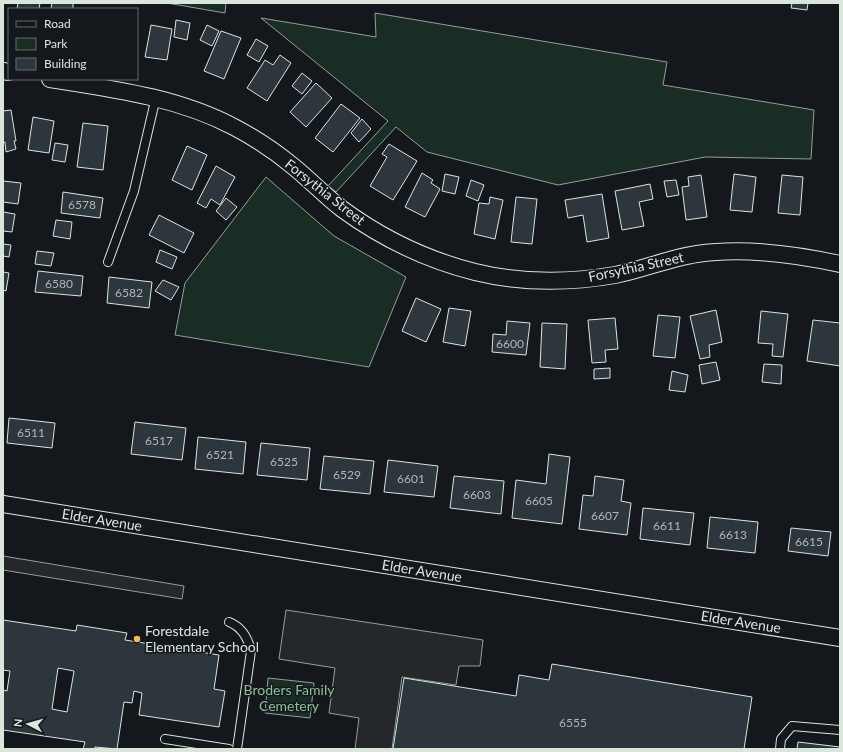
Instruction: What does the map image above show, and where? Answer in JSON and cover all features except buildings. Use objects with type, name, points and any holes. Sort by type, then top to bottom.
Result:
[{"type":"street","name":"Forsythia Street","points":[[56,80],[156,98],[202,112],[234,127],[269,148],[294,167],[341,208],[381,235],[427,257],[479,273],[526,280],[580,280],[614,275],[697,254],[717,252],[760,252],[806,257],[840,264]]},
{"type":"street","name":"Elder Avenue","points":[[3,504],[840,638]]},
{"type":"lane","points":[[108,262],[134,191],[156,98]]},
{"type":"lane","points":[[229,622],[241,630],[246,636],[251,651],[237,749]]},
{"type":"lane","points":[[780,749],[781,739],[792,726],[840,730]]},
{"type":"lane","points":[[165,739],[229,749]]},
{"type":"green space","points":[[167,3],[226,3],[225,13]]},
{"type":"green space","points":[[375,13],[667,62],[663,85],[814,110],[811,159],[705,157],[558,185],[427,152],[396,127],[336,192],[328,186],[388,121],[261,18],[376,37]]},
{"type":"green space","points":[[266,177],[334,236],[406,277],[369,367],[175,335],[185,283]]},
{"type":"green space","name":"Broders Family Cemetery","points":[[268,678],[314,683],[310,718],[265,713]]},
{"type":"shaded area","points":[[3,556],[184,586],[182,599],[3,570]]},
{"type":"shaded area","points":[[286,610],[483,640],[480,666],[459,666],[456,685],[402,677],[392,749],[355,749],[359,718],[329,713],[335,668],[279,659]]},
{"type":"place","name":"Forestdale Elementary School","points":[[137,639]]}]
